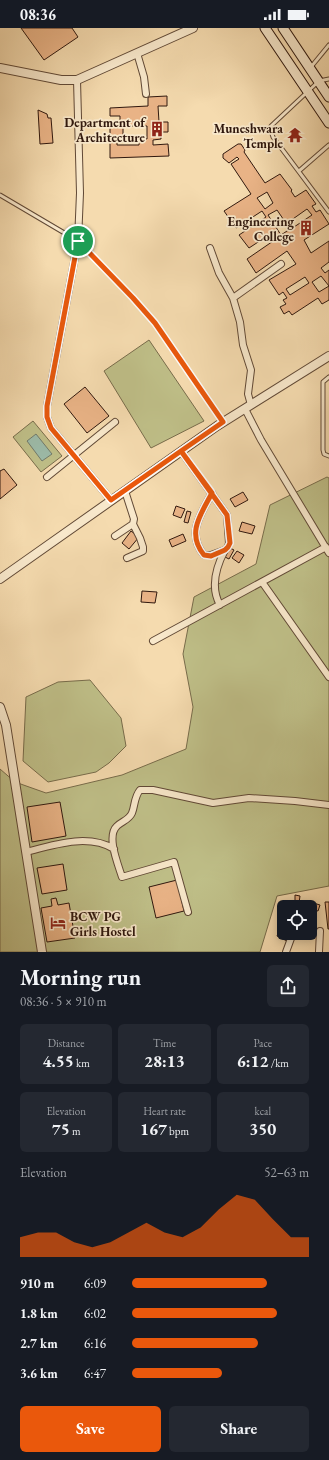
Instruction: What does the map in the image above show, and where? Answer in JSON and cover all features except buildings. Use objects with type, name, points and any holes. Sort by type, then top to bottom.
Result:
[{"type":"main road","points":[[265,28],[329,123]]},
{"type":"main road","points":[[283,28],[329,97]]},
{"type":"street","points":[[0,68],[61,80],[77,80],[193,28]]},
{"type":"street","points":[[137,53],[144,77],[146,94]]},
{"type":"street","points":[[77,80],[80,193],[78,241],[47,406],[47,417],[51,428],[111,500]]},
{"type":"street","points":[[153,641],[262,582],[327,550],[261,440],[248,407],[251,370],[243,345],[240,322],[233,298],[219,273],[210,248]]},
{"type":"street","points":[[233,298],[280,264]]},
{"type":"street","points":[[0,579],[223,422],[329,356]]},
{"type":"street","points":[[47,477],[115,422]]},
{"type":"street","points":[[181,451],[227,515],[230,543],[218,564],[214,584],[216,598],[220,605]]},
{"type":"street","points":[[125,491],[134,519],[133,524],[143,547],[143,551],[127,558]]},
{"type":"street","points":[[212,493],[196,523],[195,535],[200,550],[204,555],[211,556],[225,550]]},
{"type":"street","points":[[115,536],[133,524]]},
{"type":"street","points":[[262,582],[329,677]]},
{"type":"street","points":[[0,707],[6,725],[42,952]]},
{"type":"street","points":[[188,912],[174,862],[122,877],[114,850],[113,834],[116,826],[129,818],[132,813],[137,794],[140,790],[153,790],[213,802],[249,798],[329,805]]},
{"type":"street","points":[[26,852],[73,841],[106,844],[114,850]]},
{"type":"street","points":[[318,952],[320,931]]},
{"type":"street","points":[[286,952],[290,940]]},
{"type":"lane","points":[[310,68],[329,45]]},
{"type":"lane","points":[[329,79],[319,81],[272,126],[271,131],[298,171],[329,212]]},
{"type":"lane","points":[[298,171],[329,145]]},
{"type":"lane","points":[[0,195],[78,241],[155,323],[223,422]]},
{"type":"lane","points":[[329,377],[323,382],[323,450],[324,454],[329,456]]},
{"type":"green space","points":[[149,340],[204,421],[151,448],[104,371]]},
{"type":"green space","points":[[33,421],[62,456],[41,472],[13,437]]},
{"type":"green space","points":[[327,477],[329,478],[329,886],[277,896],[260,952],[0,952],[0,769],[15,782],[46,793],[122,775],[186,749],[193,707],[183,654],[194,597],[256,564],[270,505]]},
{"type":"green space","points":[[90,680],[121,718],[126,746],[109,763],[96,772],[48,782],[23,761],[26,697],[58,682]]},
{"type":"shaded area","points":[[36,434],[52,454],[42,461],[27,441]]},
{"type":"place","name":"Department of Architecture","points":[[157,129]]},
{"type":"place","name":"Muneshwara Temple","points":[[295,135]]},
{"type":"place","name":"Engineering College","points":[[306,228]]},
{"type":"place","name":"BCW PG Girls Hostel","points":[[58,923]]},
{"type":"route","points":[[78,241],[47,406],[47,417],[51,428],[111,500],[181,451],[212,493],[227,515],[230,543],[225,550],[211,556],[204,555],[200,550],[195,535],[196,523],[212,493],[181,451],[223,422],[155,323],[78,241]]}]
